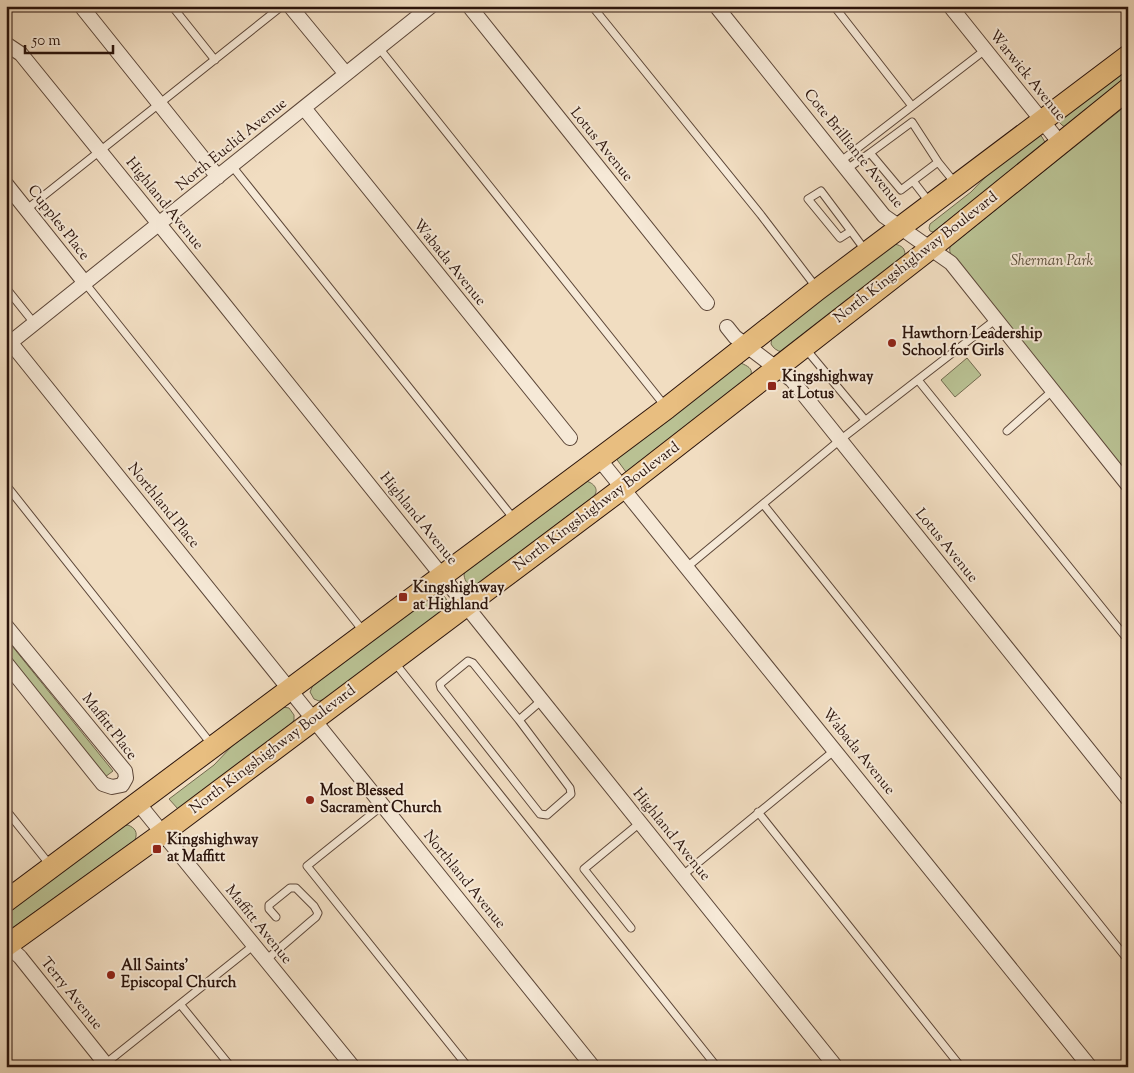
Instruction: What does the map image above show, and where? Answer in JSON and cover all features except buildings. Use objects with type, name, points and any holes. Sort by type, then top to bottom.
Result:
[{"type":"main road","points":[[6,901],[516,522],[667,408],[817,290],[1128,56]]},
{"type":"main road","name":"North Kingshighway Boulevard","points":[[7,945],[163,833],[623,488],[931,248],[1128,89]]},
{"type":"street","points":[[81,6],[218,177]]},
{"type":"street","name":"North Euclid Avenue","points":[[8,344],[431,6]]},
{"type":"street","name":"Lotus Avenue","points":[[470,6],[707,303]]},
{"type":"street","name":"Cote Brilliante Avenue","points":[[716,6],[884,216],[951,263],[1128,485]]},
{"type":"street","name":"Warwick Avenue","points":[[950,6],[1060,143]]},
{"type":"street","points":[[289,7],[346,74]]},
{"type":"street","name":"Highland Avenue","points":[[6,44],[22,54],[443,575],[836,1067]]},
{"type":"street","name":"Wabada Avenue","points":[[304,108],[570,438]]},
{"type":"street","name":"Cupples Place","points":[[6,184],[85,283]]},
{"type":"street","name":"Lotus Avenue","points":[[727,327],[735,337],[792,380],[1128,799]]},
{"type":"street","name":"Northland Place","points":[[8,344],[291,690]]},
{"type":"street","name":"Wabada Avenue","points":[[599,459],[1090,1067]]},
{"type":"street","name":"Maffitt Place","points":[[6,626],[126,771],[126,778],[122,785],[112,787],[103,784],[6,664]]},
{"type":"street","name":"Northland Avenue","points":[[291,690],[593,1067]]},
{"type":"street","name":"Maffitt Avenue","points":[[138,803],[353,1067]]},
{"type":"street","name":"Terry Avenue","points":[[7,945],[20,957],[107,1065]]},
{"type":"lane","points":[[172,6],[215,60]]},
{"type":"lane","points":[[592,6],[761,215],[817,290]]},
{"type":"lane","points":[[834,6],[912,106]]},
{"type":"lane","points":[[27,209],[215,60],[289,7]]},
{"type":"lane","points":[[379,48],[667,408]]},
{"type":"lane","points":[[844,165],[912,106],[985,50]]},
{"type":"lane","points":[[844,165],[870,153],[912,122],[938,162],[956,185]]},
{"type":"lane","points":[[870,153],[901,190],[938,162]]},
{"type":"lane","points":[[232,166],[516,522]]},
{"type":"lane","points":[[913,181],[931,204]]},
{"type":"lane","points":[[852,231],[840,238],[808,199],[821,191],[852,231],[866,253]]},
{"type":"lane","points":[[85,283],[365,634]]},
{"type":"lane","points":[[6,288],[34,323]]},
{"type":"lane","points":[[687,567],[840,440],[995,320]]},
{"type":"lane","points":[[804,347],[865,420]]},
{"type":"lane","points":[[918,380],[1128,640]]},
{"type":"lane","points":[[1006,431],[1052,390]]},
{"type":"lane","points":[[6,485],[214,747]]},
{"type":"lane","points":[[763,504],[1128,960]]},
{"type":"lane","points":[[468,660],[474,663],[519,720],[570,788],[571,794],[546,815],[540,814],[441,688],[440,684],[468,660]]},
{"type":"lane","points":[[393,661],[717,1067]]},
{"type":"lane","points":[[519,720],[542,700]]},
{"type":"lane","points":[[683,875],[834,750]]},
{"type":"lane","points":[[383,805],[307,866],[468,1067]]},
{"type":"lane","points":[[6,810],[52,867]]},
{"type":"lane","points":[[758,812],[962,1067]]},
{"type":"lane","points":[[631,928],[584,869],[641,822]]},
{"type":"lane","points":[[266,960],[316,917],[318,913],[314,906],[296,888],[290,888],[269,905],[269,909],[276,917]]},
{"type":"lane","points":[[107,1065],[254,945]]},
{"type":"lane","points":[[180,1004],[231,1067]]},
{"type":"green space","points":[[1128,65],[1128,80],[1065,127],[1058,121]]},
{"type":"green space","name":"Sherman Park","points":[[1128,104],[1128,475],[951,255],[950,250],[953,244]]},
{"type":"green space","points":[[1040,135],[1046,144],[933,232],[930,231],[930,224],[971,192],[996,166]]},
{"type":"green space","points":[[895,244],[903,248],[905,255],[782,352],[773,347],[771,344],[772,337]]},
{"type":"green space","points":[[967,358],[981,375],[955,397],[941,380]]},
{"type":"green space","points":[[741,363],[750,369],[751,375],[729,394],[626,472],[615,457]]},
{"type":"green space","points":[[586,481],[591,483],[596,489],[593,497],[475,586],[467,583],[464,575],[465,570]]},
{"type":"green space","points":[[438,594],[446,599],[446,609],[325,699],[319,701],[314,699],[310,692],[313,685],[418,606]]},
{"type":"green space","points":[[8,641],[113,771],[105,777],[6,655],[6,642]]},
{"type":"green space","points":[[283,707],[289,708],[294,715],[292,723],[178,809],[169,799],[214,765],[233,745]]},
{"type":"green space","points":[[128,825],[135,831],[135,840],[6,931],[6,912],[123,826]]},
{"type":"place","name":"Hawthorn Leadership School for Girls","points":[[892,343]]},
{"type":"place","name":"Kingshighway at Lotus","points":[[772,386]]},
{"type":"place","name":"Kingshighway at Highland","points":[[403,597]]},
{"type":"place","name":"Most Blessed Sacrament Church","points":[[310,800]]},
{"type":"place","name":"Kingshighway at Maffitt","points":[[157,849]]},
{"type":"place","name":"All Saints' Episcopal Church","points":[[111,975]]}]
